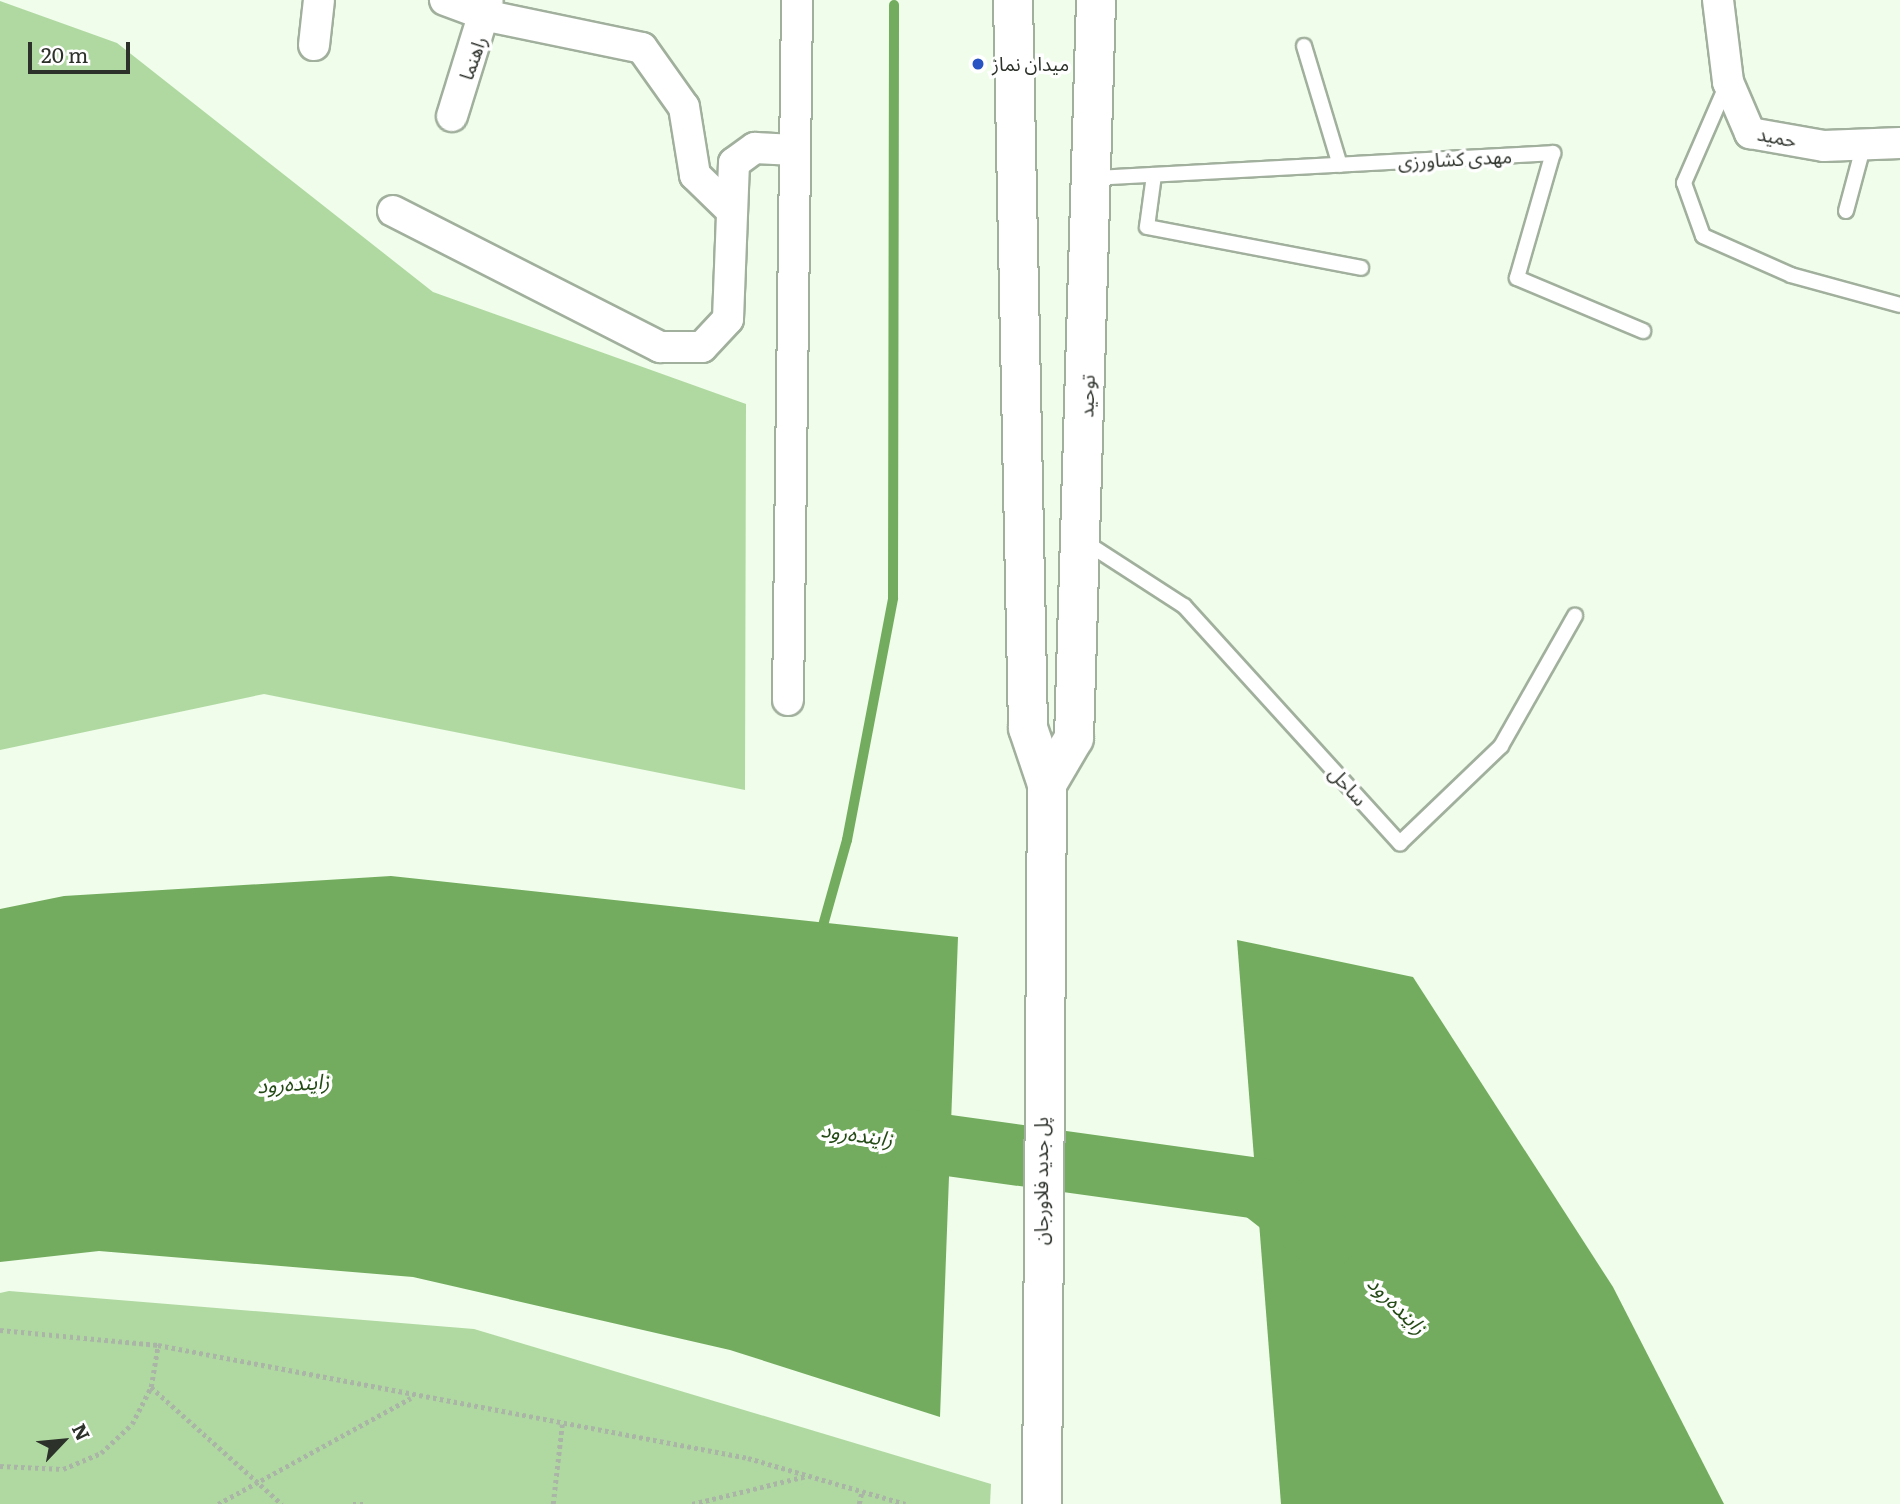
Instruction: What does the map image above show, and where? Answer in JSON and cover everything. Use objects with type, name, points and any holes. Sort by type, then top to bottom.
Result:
[{"type":"main road","name":"توحید","points":[[1013,0],[1028,727],[1047,784],[1041,933]]},
{"type":"main road","name":"توحید","points":[[1047,784],[1074,738],[1093,178],[1096,0]]},
{"type":"main road","name":"پل جدید فلاورجان","points":[[1041,933],[1042,1504]]},
{"type":"street","points":[[314,46],[319,0]]},
{"type":"street","points":[[445,0],[488,8],[642,48],[684,107],[695,175],[730,209]]},
{"type":"street","points":[[788,700],[797,0]]},
{"type":"street","name":"حمید","points":[[1718,0],[1728,82],[1750,133],[1824,146],[1900,144]]},
{"type":"street","name":"راهنما","points":[[452,116],[488,8]]},
{"type":"street","points":[[393,211],[660,347],[702,347],[728,319],[734,280],[730,209],[734,163],[755,148],[795,150]]},
{"type":"lane","points":[[1304,46],[1340,165]]},
{"type":"lane","points":[[1728,82],[1684,183],[1703,236],[1791,275],[1900,305]]},
{"type":"lane","points":[[1846,211],[1864,144]]},
{"type":"lane","name":"مهدی کشاورزی","points":[[1093,178],[1553,153],[1517,278],[1643,331]]},
{"type":"lane","points":[[1154,175],[1147,227],[1360,268]]},
{"type":"lane","name":"ساحل","points":[[1081,539],[1184,607],[1400,843],[1501,746],[1575,616]]},
{"type":"path","points":[[0,1330],[158,1345],[411,1398],[748,1458],[905,1504]]},
{"type":"path","points":[[0,1466],[21,1472],[63,1469],[101,1452],[132,1424],[151,1387],[158,1345]]},
{"type":"path","points":[[151,1387],[255,1485],[282,1504]]},
{"type":"path","points":[[219,1504],[411,1398]]},
{"type":"path","points":[[554,1504],[562,1425]]},
{"type":"path","points":[[692,1504],[808,1475]]},
{"type":"path","points":[[859,1504],[862,1491]]},
{"type":"path","points":[[353,1504],[365,1504]]},
{"type":"shaded area","points":[[0,1],[117,43],[433,292],[746,404],[745,790],[264,694],[0,750]]},
{"type":"shaded area","points":[[9,1291],[474,1329],[991,1484],[990,1504],[0,1504],[0,1293]]},
{"type":"water","points":[[391,876],[958,937],[940,1417],[730,1350],[413,1277],[99,1251],[0,1262],[0,909],[64,896]]},
{"type":"water","points":[[1237,940],[1413,977],[1613,1287],[1724,1504],[1281,1504]]},
{"type":"waterway","points":[[820,936],[847,840],[893,598],[894,5]]},
{"type":"waterway","name":"زاینده‌رود","points":[[869,1134],[1259,1188],[1324,1239]]},
{"type":"place","name":"میدان نماز","points":[[978,64]]}]
